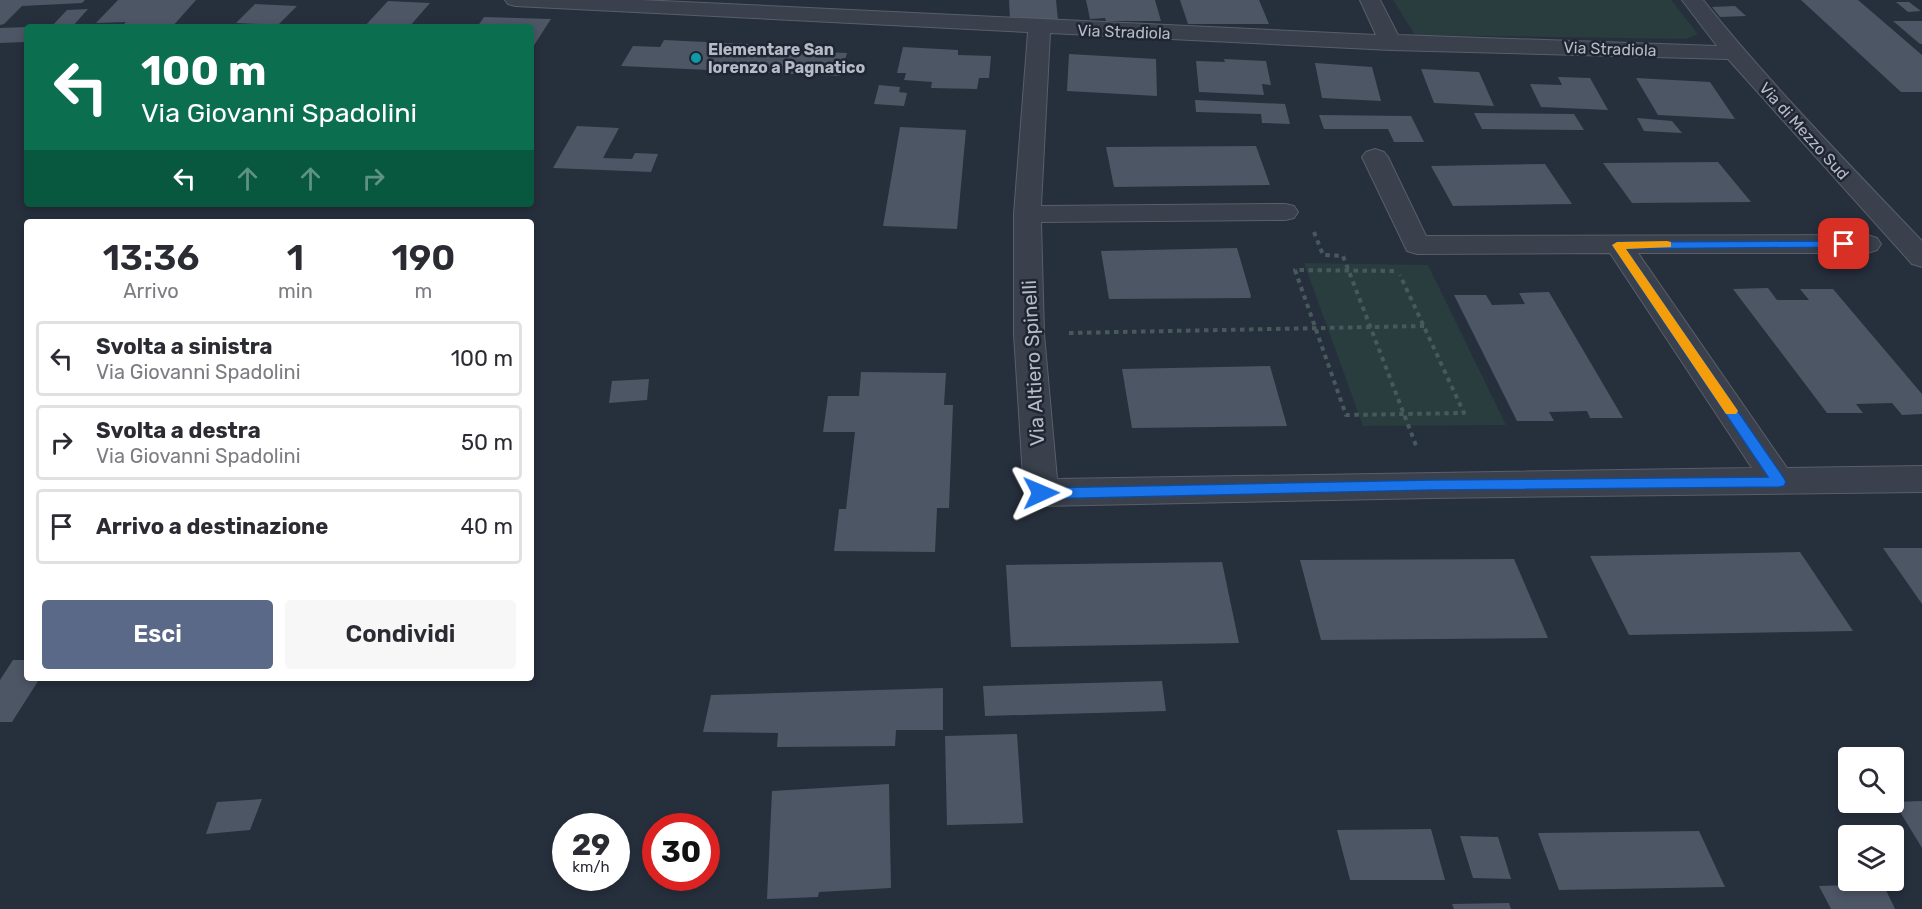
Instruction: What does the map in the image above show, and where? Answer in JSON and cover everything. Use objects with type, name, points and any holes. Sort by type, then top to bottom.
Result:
[{"type":"street","name":"Via Stradiola","points":[[515,0],[1039,28],[1391,43],[1734,52]]},
{"type":"street","points":[[1370,0],[1391,43]]},
{"type":"street","name":"Via di Mezzo Sud","points":[[1692,0],[1734,52],[1922,258]]},
{"type":"street","name":"Via Altiero Spinelli","points":[[1039,28],[1027,214],[1029,334],[1041,493],[1431,485],[1922,479]]},
{"type":"street","points":[[1375,157],[1417,245],[1867,244]]},
{"type":"street","points":[[1027,214],[1285,212]]},
{"type":"street","points":[[1617,245],[1779,482]]},
{"type":"path","points":[[1285,212],[1305,212],[1323,255],[1344,256],[1431,485]]},
{"type":"path","points":[[1295,270],[1350,271],[1398,271],[1464,413],[1346,415],[1295,270]]},
{"type":"path","points":[[1029,334],[1424,326]]},
{"type":"shaded area","points":[[1393,0],[1671,0],[1698,34],[1686,39],[1415,35]]},
{"type":"shaded area","points":[[1304,263],[1428,265],[1506,425],[1363,426]]},
{"type":"building","points":[[0,0],[85,0],[82,3],[22,6],[4,24],[0,25]]},
{"type":"building","points":[[118,0],[196,0],[175,24],[96,23]]},
{"type":"building","points":[[1009,0],[1056,0],[1058,20],[1010,20]]},
{"type":"building","points":[[1086,0],[1155,0],[1161,21],[1090,19]]},
{"type":"building","points":[[1180,0],[1259,0],[1269,24],[1188,24]]},
{"type":"building","points":[[1801,0],[1858,0],[1922,55],[1922,92],[1901,92]]},
{"type":"building","points":[[388,1],[430,3],[412,24],[367,24]]},
{"type":"building","points":[[1896,2],[1909,2],[1921,11],[1908,12]]},
{"type":"building","points":[[255,4],[297,6],[279,24],[236,23]]},
{"type":"building","points":[[1735,6],[1746,16],[1720,17],[1712,7]]},
{"type":"building","points":[[88,9],[75,24],[54,24],[67,10]]},
{"type":"building","points":[[484,17],[551,19],[534,45],[534,24],[479,24]]},
{"type":"building","points":[[1893,21],[1922,21],[1922,44],[1920,44]]},
{"type":"building","points":[[24,27],[24,42],[0,43],[0,28]]},
{"type":"building","name":"Elementare San lorenzo a Pagnatico","points":[[664,40],[771,45],[769,50],[847,53],[840,76],[621,66],[633,46],[660,47]]},
{"type":"building","points":[[903,47],[958,50],[958,55],[991,56],[989,78],[979,78],[977,89],[931,88],[932,82],[904,80],[906,73],[897,73]]},
{"type":"building","points":[[1069,54],[1156,59],[1157,96],[1067,91]]},
{"type":"building","points":[[1224,59],[1266,61],[1271,85],[1262,84],[1264,95],[1199,92],[1196,61],[1225,62]]},
{"type":"building","points":[[1315,63],[1372,67],[1381,101],[1322,98]]},
{"type":"building","points":[[1421,69],[1479,72],[1494,106],[1434,103]]},
{"type":"building","points":[[1558,77],[1590,78],[1608,110],[1541,107],[1530,84],[1562,85]]},
{"type":"building","points":[[1636,78],[1710,82],[1735,119],[1658,115]]},
{"type":"building","points":[[879,85],[900,87],[899,92],[907,93],[904,106],[874,104]]},
{"type":"building","points":[[1195,100],[1285,104],[1290,124],[1262,123],[1261,114],[1196,112]]},
{"type":"building","points":[[1474,113],[1574,114],[1584,130],[1482,129]]},
{"type":"building","points":[[1319,115],[1411,116],[1424,142],[1394,142],[1388,129],[1324,129]]},
{"type":"building","points":[[1637,118],[1672,121],[1682,133],[1644,131]]},
{"type":"building","points":[[577,126],[619,128],[603,158],[632,159],[635,153],[658,154],[651,172],[553,168]]},
{"type":"building","points":[[900,127],[966,130],[957,229],[883,226]]},
{"type":"building","points":[[1256,146],[1270,185],[1114,187],[1106,147]]},
{"type":"building","points":[[1718,162],[1751,202],[1632,203],[1603,163]]},
{"type":"building","points":[[1545,164],[1572,204],[1453,206],[1431,166]]},
{"type":"building","points":[[1237,248],[1250,298],[1109,299],[1101,251]]},
{"type":"building","points":[[1768,288],[1777,300],[1809,300],[1800,289],[1833,289],[1922,394],[1922,414],[1902,415],[1892,403],[1856,404],[1863,413],[1827,413],[1733,289]]},
{"type":"building","points":[[1549,292],[1623,418],[1590,418],[1587,411],[1549,412],[1554,421],[1517,421],[1454,295],[1486,295],[1492,305],[1525,304],[1519,293]]},
{"type":"building","points":[[1270,366],[1287,426],[1132,428],[1122,369]]},
{"type":"building","points":[[861,372],[946,373],[944,405],[953,405],[949,508],[937,508],[935,552],[834,551],[839,509],[846,509],[855,432],[823,432],[828,396],[859,396]]},
{"type":"building","points":[[649,379],[647,400],[609,403],[612,381]]},
{"type":"building","points":[[1883,548],[1922,548],[1922,604]]},
{"type":"building","points":[[1800,552],[1853,631],[1629,635],[1590,556]]},
{"type":"building","points":[[1514,559],[1548,638],[1321,640],[1300,560]]},
{"type":"building","points":[[1222,562],[1239,643],[1011,647],[1006,565]]},
{"type":"building","points":[[13,660],[24,660],[24,681],[38,681],[12,722],[0,722],[0,680]]},
{"type":"building","points":[[1162,681],[1166,711],[985,716],[983,686]]},
{"type":"building","points":[[943,688],[943,730],[896,730],[895,746],[777,747],[778,733],[703,732],[711,695]]},
{"type":"building","points":[[1017,734],[1023,823],[947,825],[945,736]]},
{"type":"building","points":[[889,784],[891,888],[819,892],[818,897],[767,899],[772,791]]},
{"type":"building","points":[[262,799],[250,830],[206,834],[217,802]]},
{"type":"building","points":[[1922,801],[1922,848],[1901,813],[1904,813],[1904,802]]},
{"type":"building","points":[[1431,829],[1445,880],[1350,880],[1337,830]]},
{"type":"building","points":[[1699,831],[1725,887],[1559,890],[1538,833]]},
{"type":"building","points":[[1460,836],[1498,837],[1511,879],[1473,878]]},
{"type":"building","points":[[1838,885],[1838,891],[1886,891],[1895,909],[1831,909],[1819,886]]},
{"type":"building","points":[[1509,903],[1511,909],[1454,909],[1452,904]]},
{"type":"slow traffic","points":[[1667,245],[1617,245],[1731,411]]},
{"type":"place","name":"Elementare San lorenzo a Pagnatico","points":[[696,58]]},
{"type":"route","points":[[1041,493],[1431,485],[1779,482],[1617,245],[1844,244]]}]
